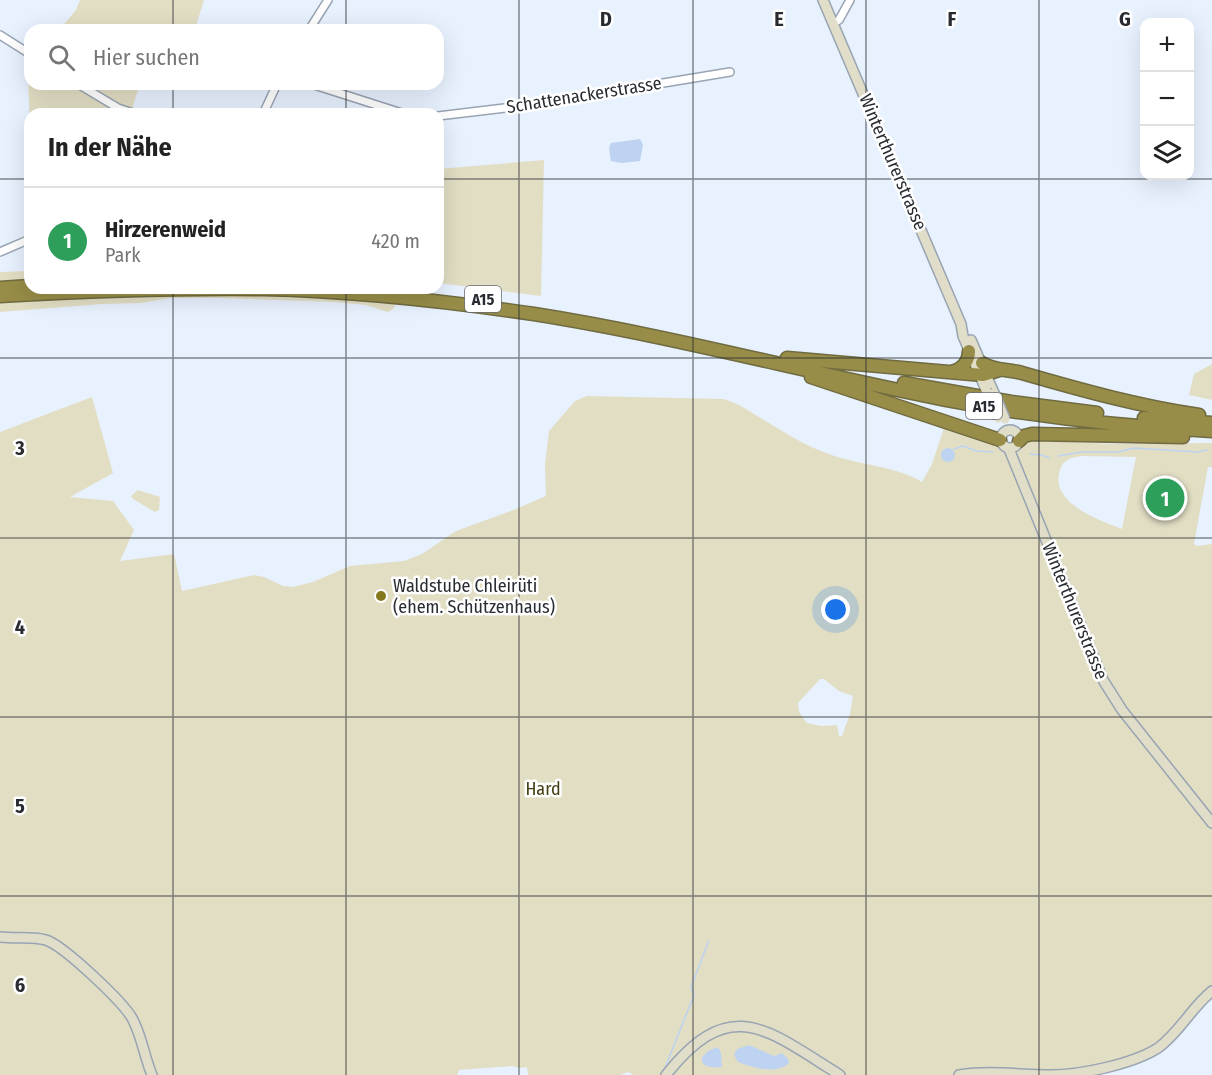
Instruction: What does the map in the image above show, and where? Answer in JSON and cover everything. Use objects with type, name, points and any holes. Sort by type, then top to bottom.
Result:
[{"type":"highway","points":[[0,288],[24,286]]},
{"type":"highway","name":"A15","points":[[0,296],[56,294]]},
{"type":"highway","name":"A15","points":[[352,294],[410,298],[567,320],[923,395],[1010,411],[1086,421],[1212,431]]},
{"type":"highway","name":"A15","points":[[442,294],[584,315],[892,380],[1011,402],[1131,417],[1212,423]]},
{"type":"highway","points":[[952,372],[966,362],[969,351]]},
{"type":"highway","points":[[787,358],[952,372],[1000,370],[1019,372],[1127,402],[1212,417]]},
{"type":"highway","points":[[760,359],[1010,440],[1032,434],[1126,437],[1212,436]]},
{"type":"main road","name":"Winterthurerstrasse","points":[[823,0],[961,324],[969,351],[982,371]]},
{"type":"main road","name":"Winterthurerstrasse","points":[[961,324],[968,333],[1010,440],[1017,469],[1108,690],[1212,823]]},
{"type":"main road","points":[[0,937],[41,939],[54,943],[68,953],[129,1013],[140,1036],[152,1075]]},
{"type":"main road","points":[[958,1075],[994,1072],[1058,1075],[1132,1061],[1152,1051],[1171,1037],[1212,991]]},
{"type":"main road","points":[[666,1075],[685,1053],[703,1038],[716,1030],[736,1025],[751,1026],[771,1033],[840,1075]]},
{"type":"street","points":[[313,24],[328,0]]},
{"type":"street","points":[[834,23],[839,20],[850,0]]},
{"type":"street","points":[[0,35],[24,50]]},
{"type":"street","name":"Schattenackerstrasse","points":[[444,115],[530,105],[730,72]]},
{"type":"street","points":[[88,90],[118,108]]},
{"type":"street","points":[[266,108],[274,90]]},
{"type":"street","points":[[330,90],[386,108]]},
{"type":"street","points":[[0,252],[24,242]]},
{"type":"green space","points":[[80,0],[204,0],[197,24],[64,24],[76,10]]},
{"type":"green space","points":[[29,90],[138,90],[132,108],[29,108]]},
{"type":"green space","points":[[544,160],[541,296],[444,284],[444,168]]},
{"type":"green space","points":[[24,271],[24,281],[0,283],[0,272]]},
{"type":"green space","points":[[102,295],[320,296],[393,302],[395,306],[388,312],[366,305],[334,302],[171,298],[141,303],[0,312],[0,303]]},
{"type":"green space","points":[[1212,364],[1212,400],[1189,395],[1194,374]]},
{"type":"green space","name":"Hard","points":[[587,396],[723,399],[739,405],[820,451],[901,472],[922,482],[932,464],[945,425],[997,443],[1004,451],[1029,440],[1112,444],[1212,443],[1212,467],[1208,467],[1194,544],[1197,546],[1212,544],[1212,991],[1146,1055],[1073,1073],[634,1075],[628,1072],[620,1075],[528,1075],[527,1067],[512,1066],[459,1070],[457,1075],[0,1075],[0,432],[92,397],[113,473],[70,497],[113,501],[134,530],[120,561],[174,554],[182,591],[254,575],[283,586],[293,587],[313,582],[350,566],[404,561],[422,554],[456,531],[546,496],[545,464],[549,431],[575,401]],"holes":[[[1082,456],[1136,457],[1122,529],[1078,509],[1062,492],[1059,482],[1061,466],[1069,459]],[[820,679],[824,679],[839,691],[853,696],[850,714],[842,736],[839,736],[837,725],[821,726],[807,723],[799,712],[798,703]]]},
{"type":"green space","points":[[138,490],[160,497],[159,510],[155,512],[133,499],[131,496]]},
{"type":"water","points":[[640,139],[643,145],[640,161],[622,163],[611,161],[609,148],[611,143]]},
{"type":"water","points":[[948,448],[953,450],[955,455],[953,460],[948,462],[943,460],[941,455],[943,450]]},
{"type":"water","points":[[749,1045],[774,1056],[782,1053],[789,1063],[772,1070],[738,1062],[734,1055],[737,1049]]},
{"type":"water","points":[[718,1047],[722,1067],[706,1066],[702,1062],[702,1057],[708,1051]]},
{"type":"waterway","points":[[954,449],[963,446],[976,451],[993,452]]},
{"type":"waterway","points":[[1058,456],[1082,452],[1117,452],[1134,448],[1198,452],[1207,450]]},
{"type":"waterway","points":[[1030,454],[1049,458]]},
{"type":"waterway","points":[[665,1068],[694,995],[691,987],[709,940]]},
{"type":"place","name":"Hirzerenweid","points":[[1165,498]]},
{"type":"place","name":"Waldstube Chleirüti (ehem. Schützenhaus)","points":[[381,596]]}]
